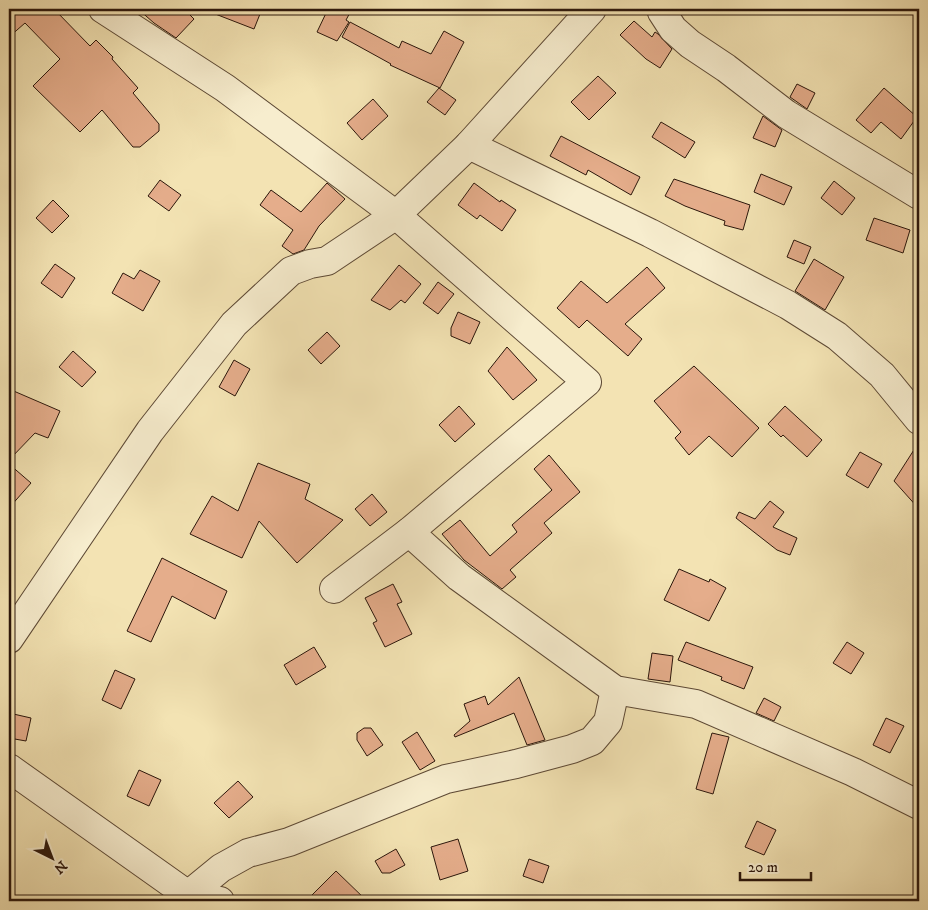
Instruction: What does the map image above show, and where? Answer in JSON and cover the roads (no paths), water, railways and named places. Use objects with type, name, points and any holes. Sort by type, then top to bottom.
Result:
[{"type":"street","points":[[103,9],[225,88],[396,215],[587,382],[409,532],[334,590]]},
{"type":"street","points":[[9,638],[150,431],[234,324],[291,271],[310,264],[327,261],[396,215],[468,145],[592,9]]},
{"type":"street","points":[[661,9],[673,29],[690,44],[726,68],[786,114],[919,195]]},
{"type":"street","points":[[468,145],[650,233],[788,305],[837,336],[882,375],[919,420]]},
{"type":"street","points":[[409,532],[459,577],[615,690],[696,704],[853,772],[919,805]]},
{"type":"street","points":[[188,895],[221,868],[248,853],[289,842],[446,778],[516,764],[572,749],[592,741],[608,722],[615,690]]},
{"type":"street","points":[[9,768],[188,895],[220,901]]}]
